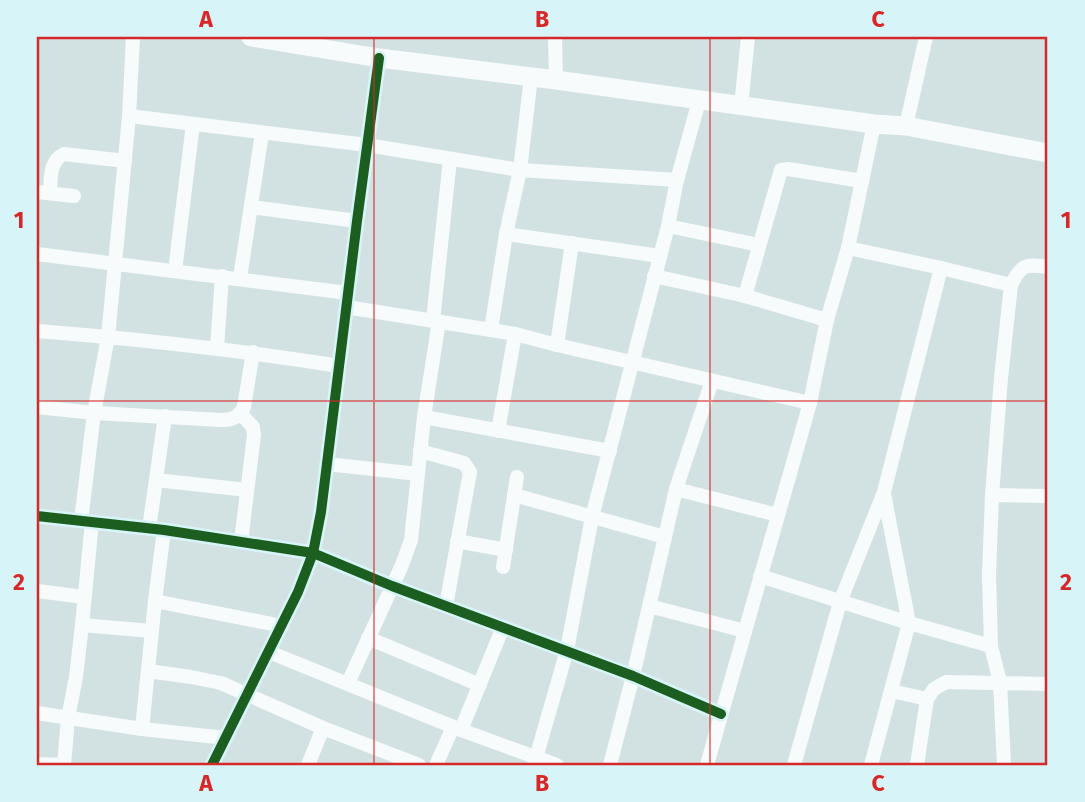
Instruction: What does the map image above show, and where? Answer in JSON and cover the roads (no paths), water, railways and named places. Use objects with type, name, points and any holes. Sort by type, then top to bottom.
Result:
[{"type":"main road","points":[[251,37],[297,40],[379,58],[874,124],[906,126],[1048,153]]},
{"type":"street","points":[[37,764],[64,765],[68,718],[76,677],[85,597],[86,522],[94,413],[108,337],[129,116],[133,37]]},
{"type":"street","points":[[555,37],[556,80]]},
{"type":"street","points":[[741,106],[748,37]]},
{"type":"street","points":[[906,126],[926,37]]},
{"type":"street","points":[[212,765],[282,626],[313,553],[321,512],[379,58]]},
{"type":"street","points":[[491,330],[506,234],[520,170],[531,77]]},
{"type":"street","points":[[535,761],[566,650],[592,517],[699,101]]},
{"type":"street","points":[[129,116],[367,145],[520,170],[677,180]]},
{"type":"street","points":[[175,271],[193,124]]},
{"type":"street","points":[[707,765],[810,403],[827,320],[848,248],[874,124]]},
{"type":"street","points":[[240,278],[262,133]]},
{"type":"street","points":[[74,196],[43,193],[56,158],[64,154],[125,161]]},
{"type":"street","points":[[348,683],[411,540],[436,321],[450,159]]},
{"type":"street","points":[[745,296],[781,170],[862,181]]},
{"type":"street","points":[[251,207],[357,221]]},
{"type":"street","points":[[668,226],[759,245]]},
{"type":"street","points":[[506,234],[660,256]]},
{"type":"street","points":[[557,345],[572,243]]},
{"type":"street","points":[[848,248],[1011,285]]},
{"type":"street","points":[[37,254],[240,278],[436,321],[515,334],[810,403]]},
{"type":"street","points":[[1004,765],[1000,682],[991,646],[989,575],[1001,378],[1011,285],[1024,267],[1048,267]]},
{"type":"street","points":[[794,765],[840,602],[884,492],[942,268]]},
{"type":"street","points":[[217,348],[222,276]]},
{"type":"street","points":[[654,276],[745,296],[827,320]]},
{"type":"street","points":[[37,331],[253,352],[339,366]]},
{"type":"street","points":[[498,430],[515,334]]},
{"type":"street","points":[[37,407],[94,413],[228,420],[240,414],[244,407],[253,352]]},
{"type":"street","points":[[610,765],[676,489],[712,381]]},
{"type":"street","points":[[240,414],[253,427],[254,435],[241,542]]},
{"type":"street","points":[[142,729],[155,601],[156,480],[165,416]]},
{"type":"street","points":[[424,417],[610,451]]},
{"type":"street","points":[[420,452],[464,463],[469,469],[446,606]]},
{"type":"street","points":[[327,464],[418,474]]},
{"type":"street","points":[[503,567],[517,477]]},
{"type":"street","points":[[156,480],[247,490]]},
{"type":"street","points":[[676,489],[778,514]]},
{"type":"street","points":[[871,765],[909,623],[884,492]]},
{"type":"street","points":[[514,495],[665,537]]},
{"type":"street","points":[[992,495],[1048,496]]},
{"type":"street","points":[[37,516],[313,553],[392,586],[633,676],[721,714]]},
{"type":"street","points":[[457,541],[506,550]]},
{"type":"street","points":[[760,576],[991,646]]},
{"type":"street","points":[[37,591],[85,597]]},
{"type":"street","points":[[155,601],[282,626]]},
{"type":"street","points":[[649,606],[745,631]]},
{"type":"street","points":[[82,625],[152,631]]},
{"type":"street","points":[[436,765],[480,685],[503,627]]},
{"type":"street","points":[[368,638],[480,685]]},
{"type":"street","points":[[269,652],[535,761],[558,765]]},
{"type":"street","points":[[148,671],[221,683],[323,728],[419,765]]},
{"type":"street","points":[[917,765],[927,699],[934,689],[946,682],[1048,684]]},
{"type":"street","points":[[891,691],[927,699]]},
{"type":"street","points":[[37,713],[226,738]]},
{"type":"street","points":[[308,765],[323,728]]}]
